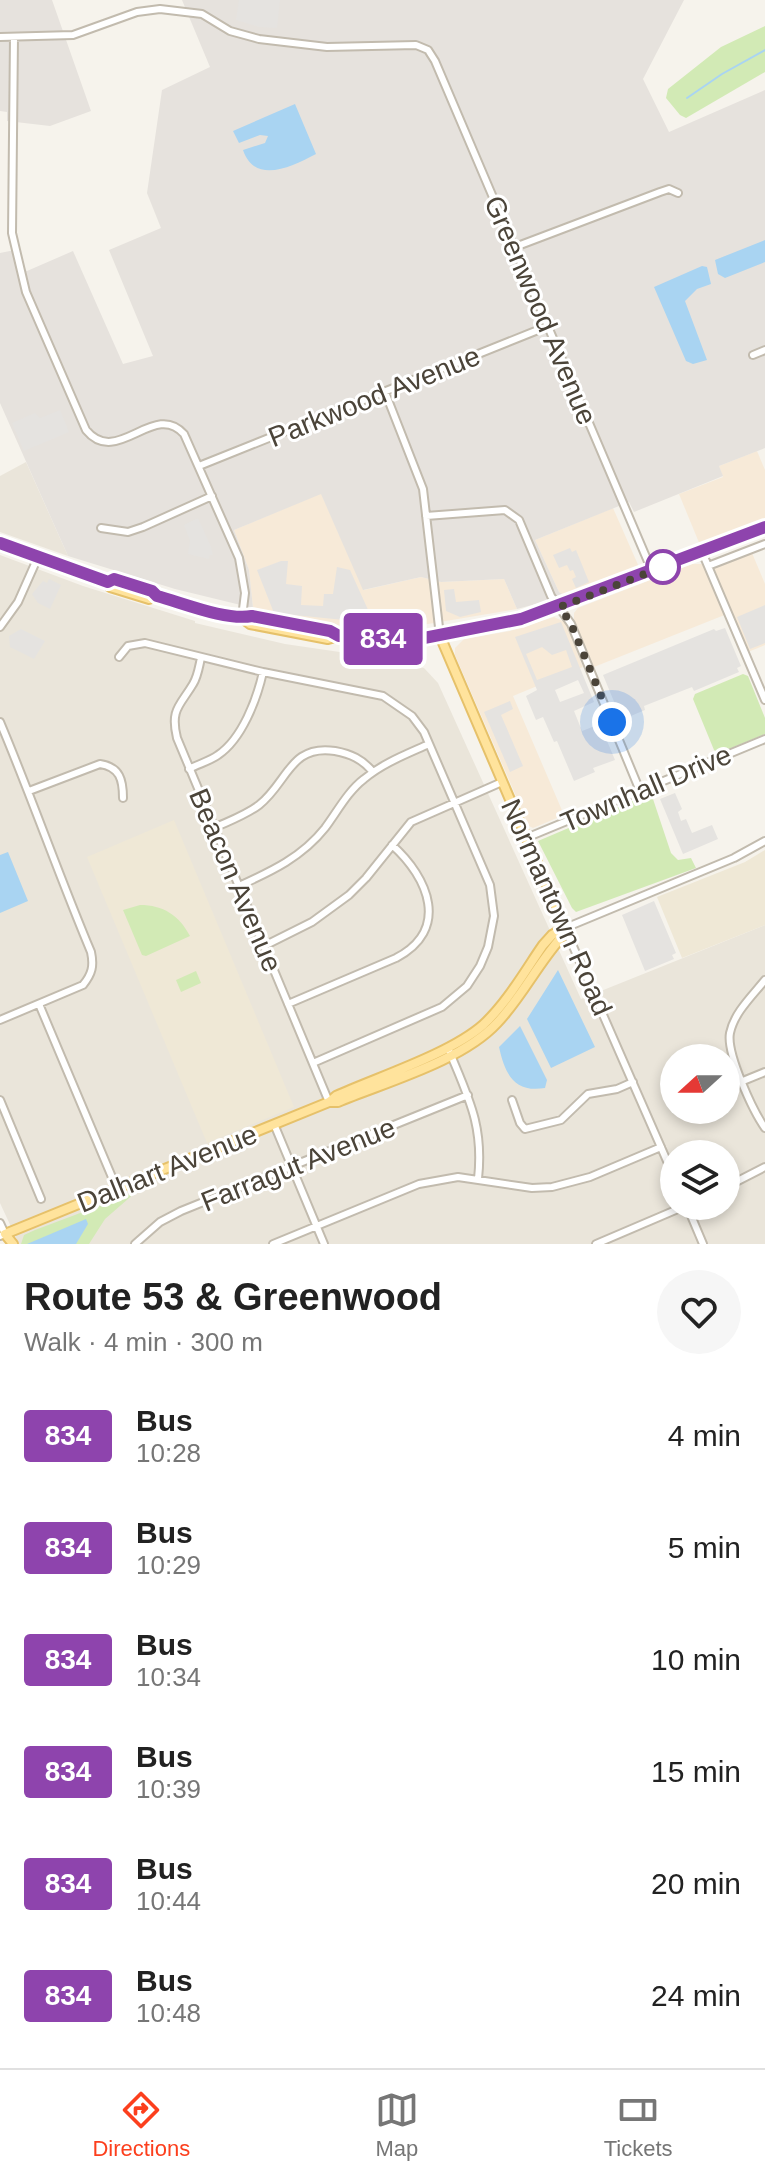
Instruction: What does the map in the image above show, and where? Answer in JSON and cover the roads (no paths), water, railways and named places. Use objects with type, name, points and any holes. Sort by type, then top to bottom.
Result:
[{"type":"main road","points":[[0,543],[108,582],[114,579],[152,591],[157,596],[242,618],[252,616],[330,631],[339,636],[386,639],[440,636],[503,624],[560,607],[765,527]]},
{"type":"main road","name":"Normantown Road","points":[[440,636],[565,928]]},
{"type":"main road","name":"Dalhart Avenue","points":[[2,1235],[450,1052],[484,1024],[543,945],[552,935],[565,928]]},
{"type":"main road","points":[[2,1235],[6,1244]]},
{"type":"main road","points":[[2,1235],[13,1244]]},
{"type":"street","name":"Greenwood Avenue","points":[[14,37],[73,35],[137,12],[160,9],[202,14],[230,31],[259,39],[327,47],[416,45],[428,50],[652,571]]},
{"type":"street","points":[[0,37],[14,37],[12,233],[26,292],[86,430],[93,438],[104,443],[115,442],[157,425],[168,424],[184,434],[243,574],[242,618]]},
{"type":"street","points":[[515,247],[669,189],[678,193]]},
{"type":"street","name":"Parkwood Avenue","points":[[199,466],[548,326]]},
{"type":"street","points":[[753,355],[765,350]]},
{"type":"street","points":[[385,392],[419,475],[440,636]]},
{"type":"street","points":[[101,528],[128,532],[212,496]]},
{"type":"street","points":[[426,516],[498,510],[515,515],[519,520],[551,596],[571,624],[640,791]]},
{"type":"street","points":[[708,566],[765,544]]},
{"type":"street","points":[[702,552],[765,700]]},
{"type":"street","points":[[0,627],[18,602],[38,557]]},
{"type":"street","points":[[119,657],[128,646],[145,643],[263,672],[383,696],[412,716],[429,744],[487,875],[492,893],[493,927],[480,966],[463,990],[435,1011],[313,1063]]},
{"type":"street","name":"Beacon Avenue","points":[[201,658],[194,683],[175,711],[177,738],[329,1102]]},
{"type":"street","points":[[189,769],[225,748],[253,709],[263,672]]},
{"type":"street","points":[[0,722],[91,952],[93,965],[91,976],[83,985],[0,1020]]},
{"type":"street","name":"Townhall Drive","points":[[526,838],[765,739]]},
{"type":"street","points":[[239,886],[285,865],[303,851],[360,782],[373,772],[429,744]]},
{"type":"street","points":[[214,828],[258,805],[301,756],[312,750],[351,755],[373,772]]},
{"type":"street","points":[[29,791],[100,764],[111,765],[118,773],[123,784],[123,798]]},
{"type":"street","points":[[264,946],[333,908],[366,878],[411,822],[502,782]]},
{"type":"street","name":"Dalhart Avenue","points":[[565,928],[734,858],[765,841]]},
{"type":"street","points":[[288,1004],[396,958],[411,950],[421,939],[429,919],[428,900],[413,867],[392,845]]},
{"type":"street","name":"Normantown Road","points":[[565,928],[660,1145]]},
{"type":"street","points":[[765,980],[733,1023],[729,1037],[755,1113],[765,1128]]},
{"type":"street","points":[[39,1004],[117,1189]]},
{"type":"street","points":[[450,1052],[468,1095],[480,1140],[478,1179]]},
{"type":"street","points":[[743,1081],[765,1072]]},
{"type":"street","points":[[512,1100],[522,1127],[532,1130],[561,1120],[588,1094],[617,1089],[633,1082]]},
{"type":"street","name":"Farragut Avenue","points":[[135,1244],[160,1222],[181,1211],[468,1095]]},
{"type":"street","points":[[0,1100],[41,1199]]},
{"type":"street","points":[[274,1124],[324,1244]]},
{"type":"street","points":[[273,1244],[419,1184],[458,1177],[532,1188],[552,1187],[590,1177],[660,1147]]},
{"type":"street","points":[[740,1180],[765,1167]]},
{"type":"street","points":[[596,1244],[660,1217]]},
{"type":"street","points":[[692,1220],[703,1244]]},
{"type":"street","points":[[0,1223],[2,1235]]},
{"type":"water","points":[[295,104],[316,154],[285,168],[265,170],[256,167],[243,150],[265,143],[268,136],[260,135],[239,143],[233,131]]},
{"type":"water","points":[[765,240],[765,262],[725,278],[718,274],[715,260]]},
{"type":"water","points":[[702,266],[707,267],[711,284],[697,289],[685,301],[707,360],[693,364],[686,361],[654,287]]},
{"type":"water","points":[[8,852],[28,901],[0,913],[0,855]]},
{"type":"water","points":[[558,970],[595,1047],[551,1068],[527,1019]]},
{"type":"water","points":[[520,1026],[547,1080],[545,1088],[526,1088],[518,1084],[504,1066],[499,1047]]},
{"type":"water","points":[[86,1219],[88,1224],[76,1244],[27,1244]]},
{"type":"waterway","points":[[687,98],[765,50]]}]
